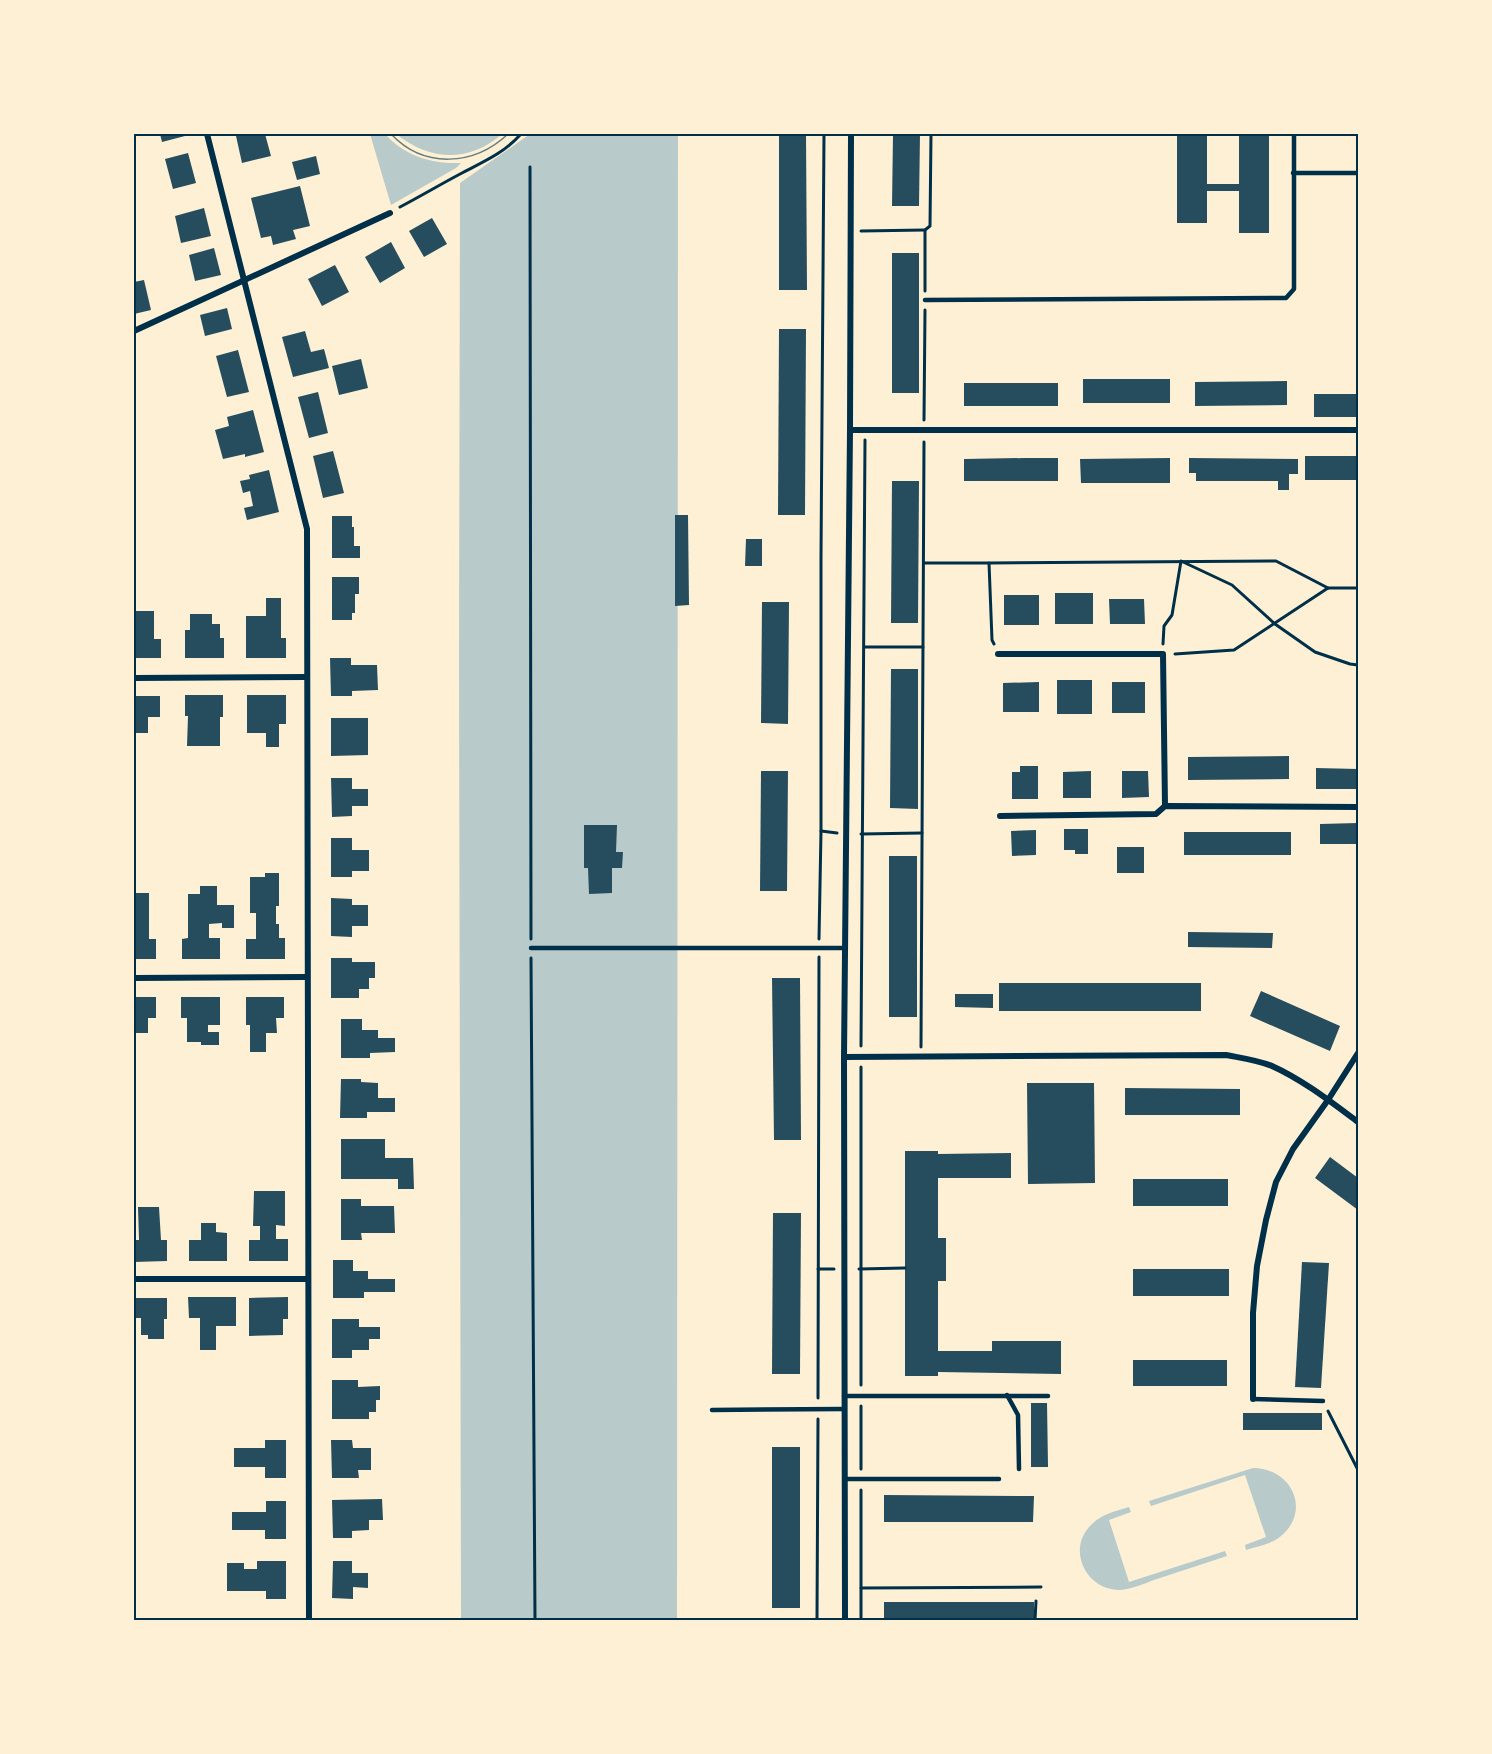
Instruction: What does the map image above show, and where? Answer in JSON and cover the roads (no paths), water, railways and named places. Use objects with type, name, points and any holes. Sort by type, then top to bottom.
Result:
[{"type":"street","points":[[207,134],[307,529],[309,1620]]},
{"type":"street","points":[[845,1620],[844,1057],[850,430],[850,134]]},
{"type":"street","points":[[134,331],[390,213]]},
{"type":"street","points":[[850,430],[1359,430]]},
{"type":"street","points":[[998,654],[1163,654],[1165,806]]},
{"type":"street","points":[[134,678],[307,677]]},
{"type":"street","points":[[1000,816],[1156,814],[1165,806],[1359,807]]},
{"type":"street","points":[[134,978],[307,977]]},
{"type":"street","points":[[1253,1399],[1252,1313],[1257,1266],[1276,1182],[1293,1149],[1329,1100],[1359,1053]]},
{"type":"street","points":[[844,1057],[1226,1055],[1250,1059],[1270,1066],[1329,1100],[1359,1122]]},
{"type":"street","points":[[134,1279],[308,1279]]},
{"type":"lane","points":[[925,300],[1286,298],[1294,289],[1294,134]]},
{"type":"lane","points":[[1293,173],[1359,173]]},
{"type":"lane","points":[[531,948],[845,948]]},
{"type":"lane","points":[[1007,1395],[1018,1415],[1019,1469]]},
{"type":"lane","points":[[844,1396],[1048,1396]]},
{"type":"lane","points":[[1253,1399],[1323,1401]]},
{"type":"lane","points":[[712,1410],[844,1409]]},
{"type":"lane","points":[[845,1479],[999,1479]]},
{"type":"tram line","points":[[391,134],[418,153],[434,158],[449,159],[480,152],[495,145],[508,134]]}]
